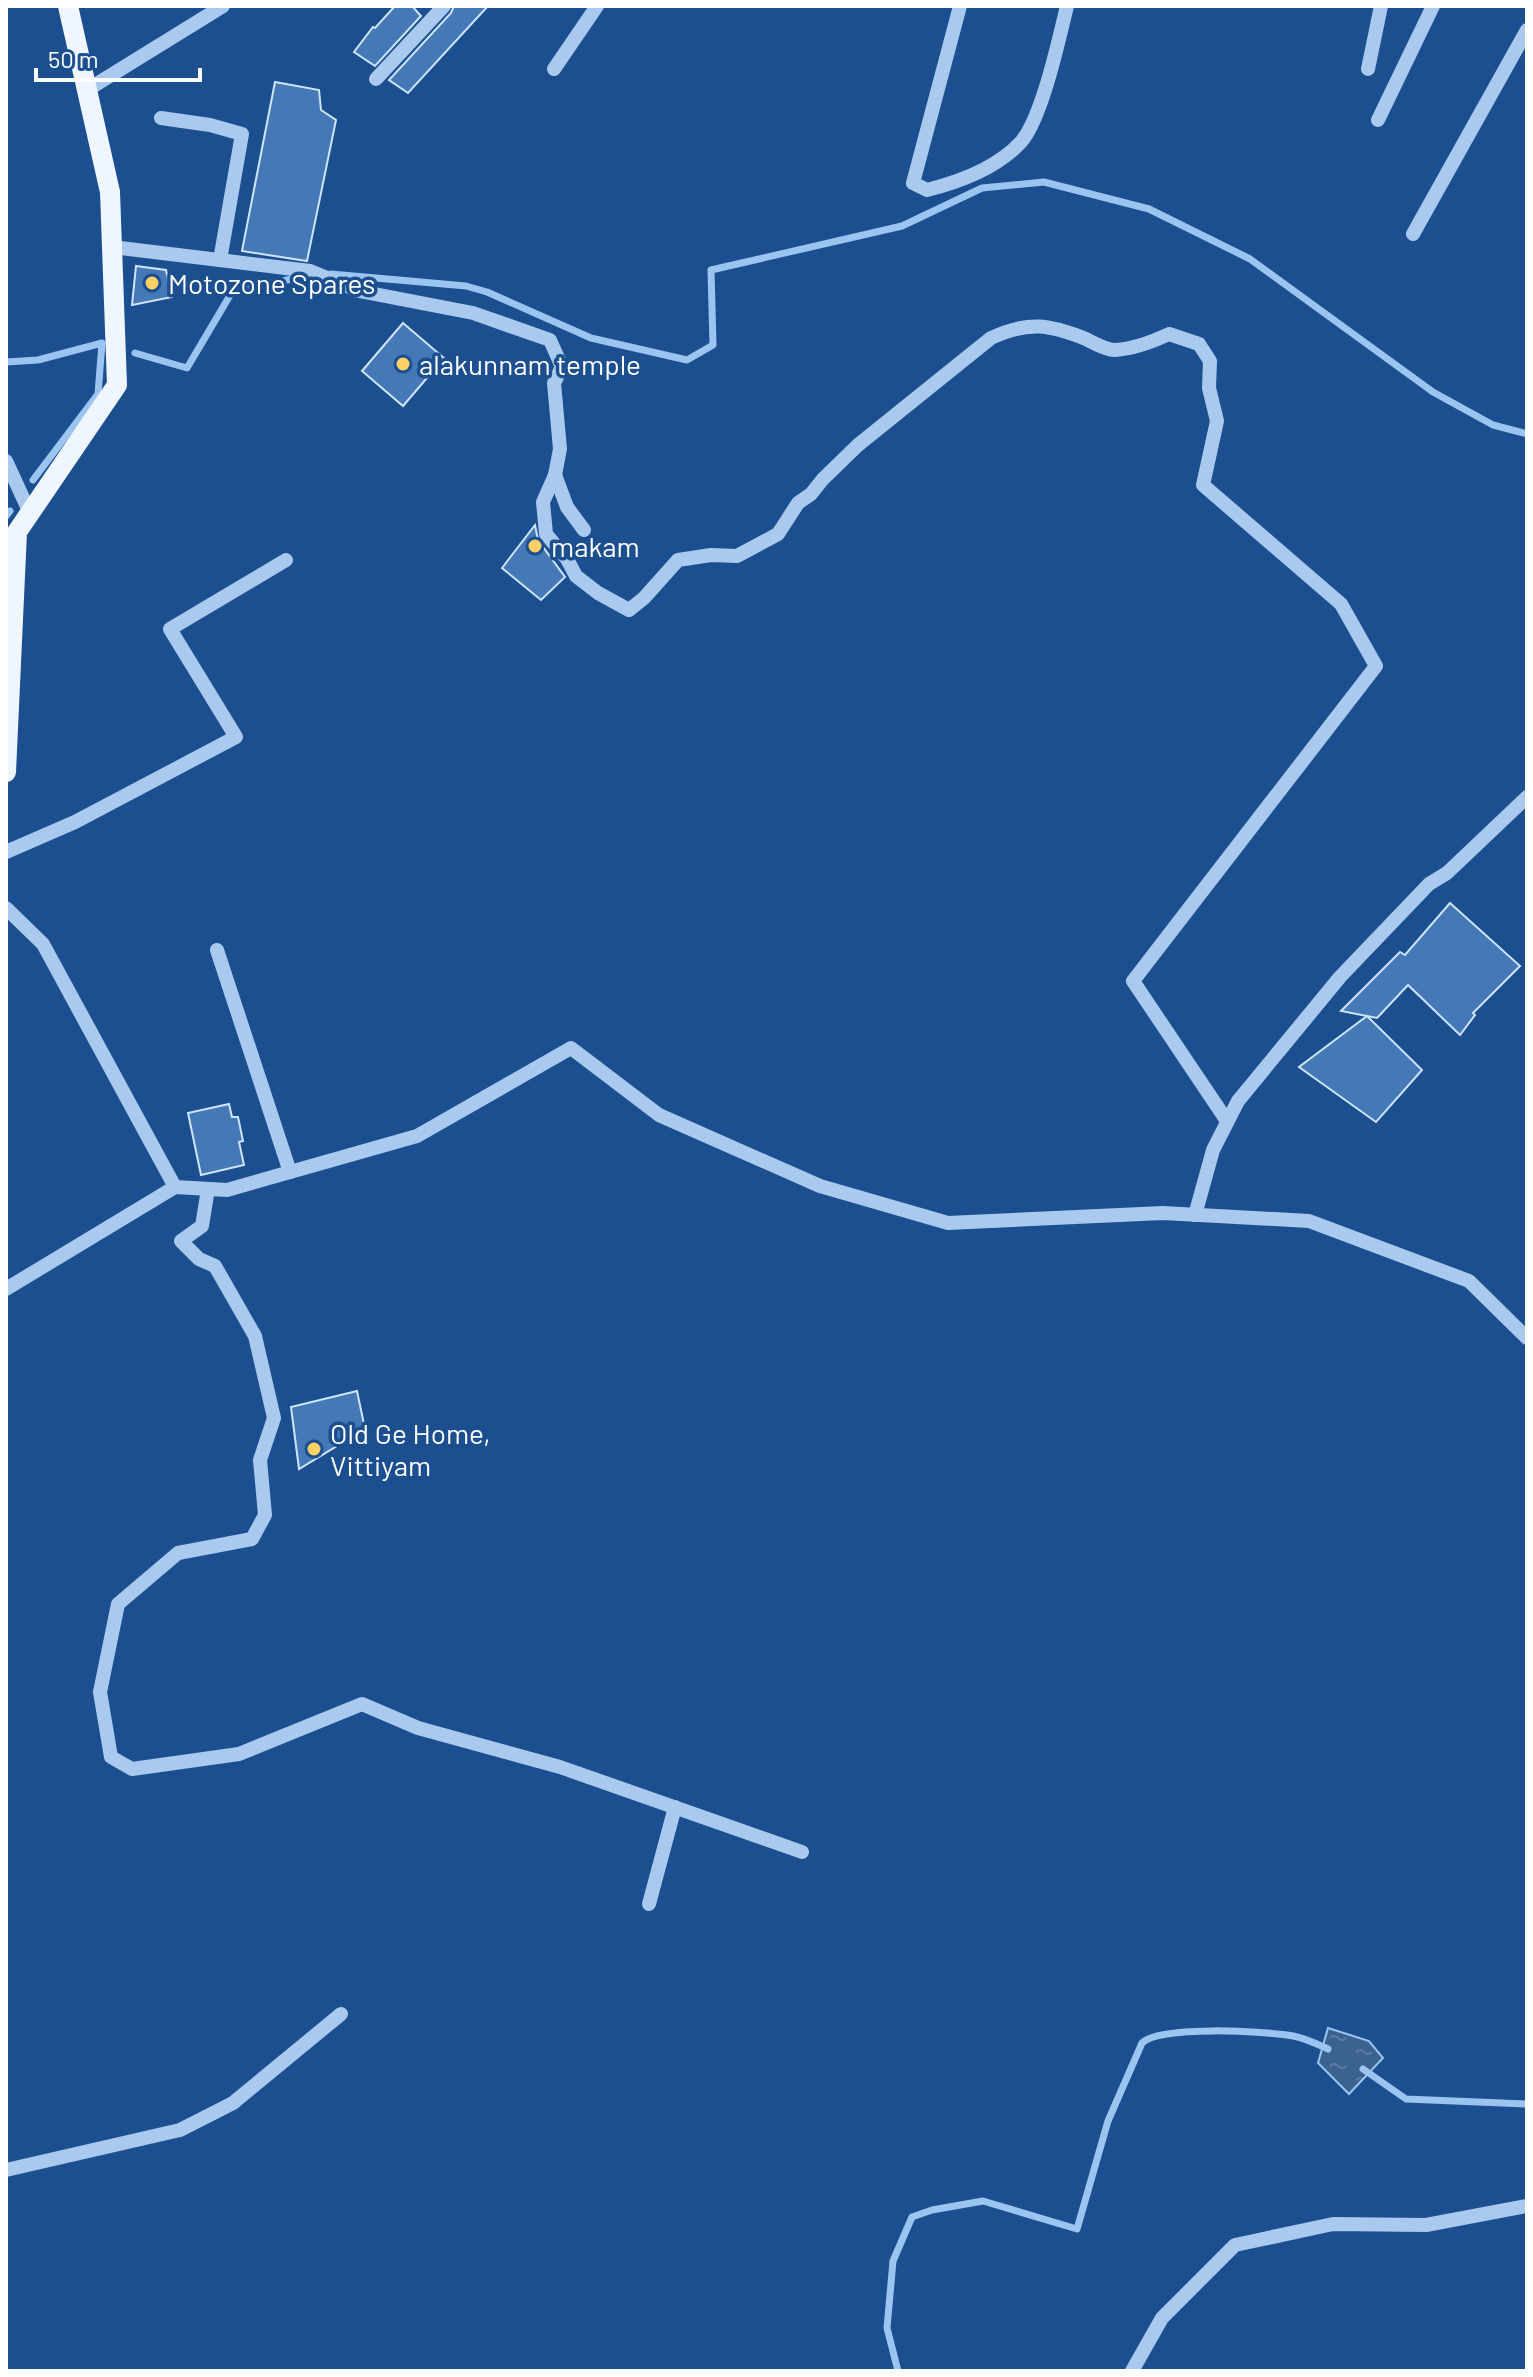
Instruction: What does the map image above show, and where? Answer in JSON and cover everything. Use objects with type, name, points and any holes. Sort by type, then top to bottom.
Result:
[{"type":"main road","points":[[6,772],[17,532],[117,385],[110,192],[68,6]]},
{"type":"street","points":[[87,90],[223,6]]},
{"type":"street","points":[[376,79],[444,6]]},
{"type":"street","points":[[554,69],[597,6]]},
{"type":"street","points":[[960,6],[913,183],[927,190],[988,167],[1022,141],[1036,113],[1067,6]]},
{"type":"street","points":[[1368,69],[1381,6]]},
{"type":"street","points":[[1378,120],[1433,6]]},
{"type":"street","points":[[1413,234],[1527,30]]},
{"type":"street","points":[[161,118],[210,125],[242,134],[220,260]]},
{"type":"street","points":[[112,247],[310,273],[391,299],[420,301],[473,313],[550,340],[562,367],[554,383],[560,431],[555,475],[543,502],[546,534],[567,559],[576,576],[598,593],[629,610],[678,560],[711,555],[737,556],[778,534],[798,503],[858,445],[991,338],[1016,327],[1041,326],[1060,329],[1113,350],[1155,341],[1169,334],[1199,344],[1210,361],[1209,388],[1217,421],[1203,485],[1341,604],[1376,666],[1133,981],[1227,1121]]},
{"type":"street","points":[[6,461],[30,513]]},
{"type":"street","points":[[555,475],[567,507],[584,530]]},
{"type":"street","points":[[6,852],[75,822],[236,737],[170,629],[286,560]]},
{"type":"street","points":[[1195,1215],[1213,1150],[1238,1101],[1340,977],[1429,884],[1447,873],[1527,797]]},
{"type":"street","points":[[6,908],[43,944],[175,1187]]},
{"type":"street","points":[[217,950],[290,1172]]},
{"type":"street","points":[[6,1289],[175,1187],[227,1190],[417,1136],[571,1048],[659,1115],[820,1186],[948,1223],[1163,1213],[1309,1221],[1469,1281],[1527,1338]]},
{"type":"street","points":[[208,1189],[202,1226],[181,1241],[199,1259],[215,1266],[255,1336],[274,1418],[260,1460],[265,1515],[252,1539],[178,1553],[118,1604],[100,1692],[111,1757],[132,1769],[239,1754],[362,1704],[418,1728],[560,1767],[802,1852]]},
{"type":"street","points":[[649,1904],[675,1807]]},
{"type":"street","points":[[6,2170],[180,2130],[233,2103],[341,2014]]},
{"type":"street","points":[[1132,2371],[1162,2318],[1235,2245],[1333,2224],[1426,2225],[1527,2206]]},
{"type":"water","points":[[1328,2028],[1369,2041],[1383,2058],[1349,2094],[1318,2063]]},
{"type":"building","points":[[395,6],[412,6],[421,16],[375,66],[354,52],[373,27]]},
{"type":"building","points":[[454,6],[488,6],[408,93],[389,80],[451,13]]},
{"type":"building","points":[[275,82],[319,90],[321,110],[336,120],[307,261],[242,251]]},
{"type":"building","name":"Motozone Spares","points":[[136,266],[166,270],[172,297],[132,305]]},
{"type":"building","name":"alakunnam temple","points":[[403,323],[444,358],[403,406],[362,371]]},
{"type":"building","name":"makam","points":[[535,525],[538,540],[565,577],[541,600],[502,568]]},
{"type":"building","points":[[1450,903],[1520,966],[1473,1013],[1475,1015],[1460,1035],[1408,985],[1377,1018],[1341,1011],[1400,952],[1405,955]]},
{"type":"building","points":[[1367,1016],[1422,1070],[1376,1122],[1299,1067]]},
{"type":"building","points":[[229,1104],[232,1117],[238,1117],[244,1165],[201,1175],[188,1113]]},
{"type":"building","name":"Old Ge Home, Vittiyam","points":[[357,1391],[365,1429],[299,1469],[291,1407]]},
{"type":"waterway","points":[[331,274],[466,286],[487,292],[591,338],[687,360],[713,345],[711,270],[902,226],[982,188],[1044,182],[1149,209],[1250,259],[1433,392],[1493,425],[1527,434]]},
{"type":"waterway","points":[[135,353],[187,368],[232,292],[310,275]]},
{"type":"waterway","points":[[6,362],[38,360],[102,343],[98,394],[33,480]]},
{"type":"waterway","points":[[6,516],[10,511]]},
{"type":"waterway","points":[[898,2371],[887,2328],[893,2261],[912,2217],[932,2210],[983,2201],[1077,2229],[1108,2121],[1142,2043],[1169,2034],[1238,2031],[1293,2036],[1328,2049]]},
{"type":"waterway","points":[[1363,2069],[1406,2099],[1527,2104]]},
{"type":"place","name":"Motozone Spares","points":[[152,283]]},
{"type":"place","name":"alakunnam temple","points":[[403,364]]},
{"type":"place","name":"makam","points":[[535,546]]},
{"type":"place","name":"Old Ge Home, Vittiyam","points":[[314,1449]]}]
